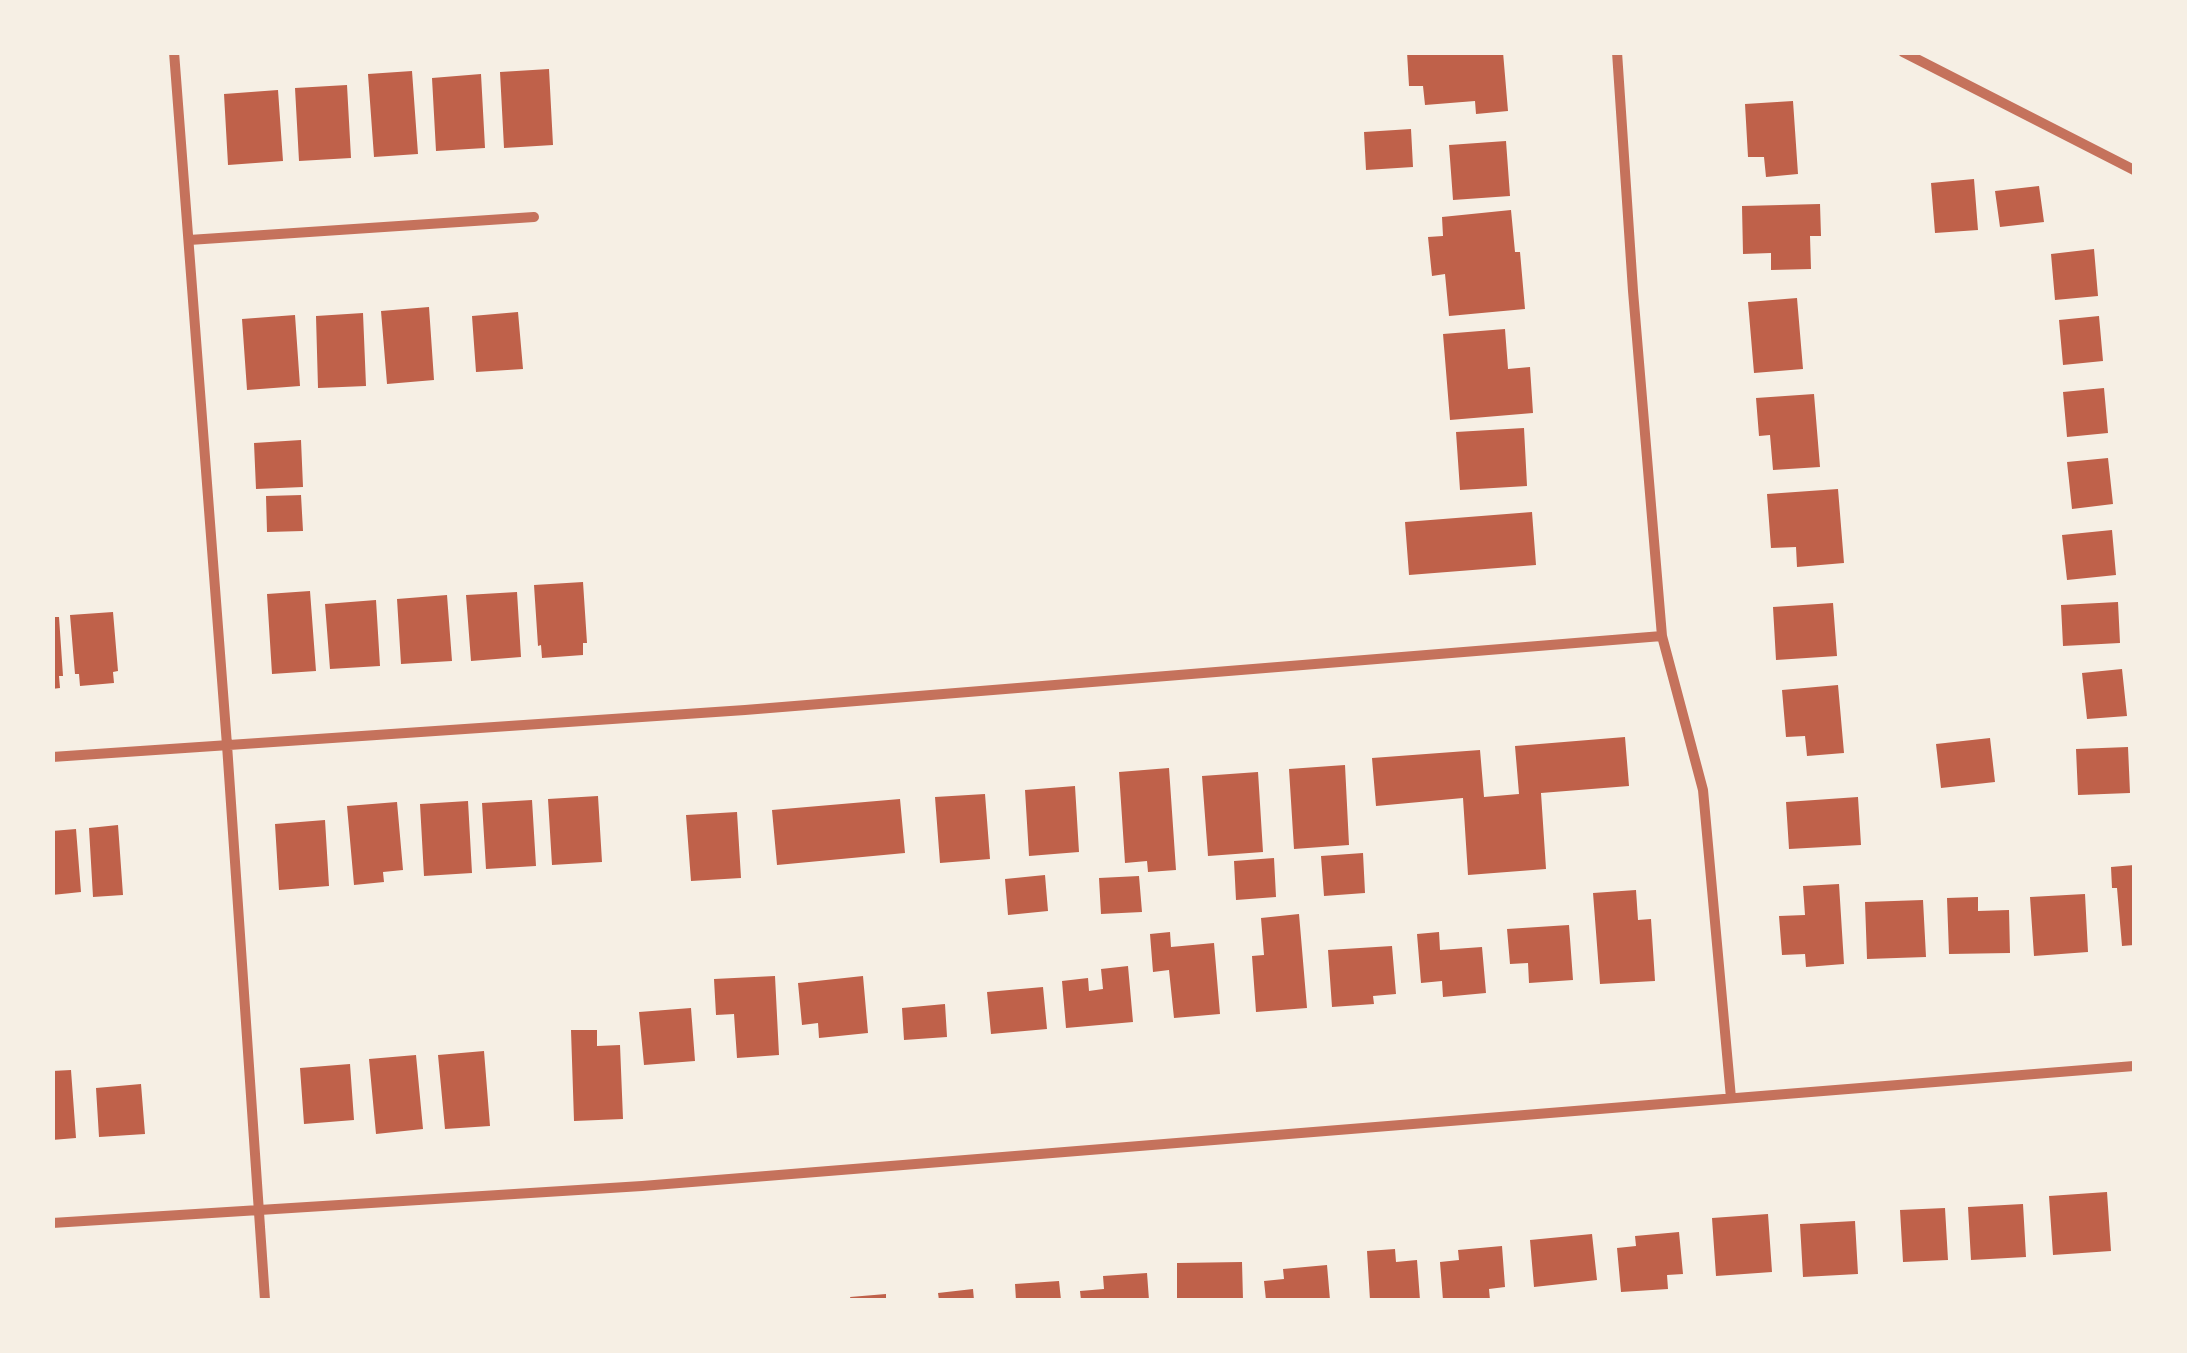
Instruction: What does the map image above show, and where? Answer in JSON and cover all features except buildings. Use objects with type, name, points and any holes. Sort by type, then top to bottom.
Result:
[{"type":"street","points":[[174,52],[265,1300]]},
{"type":"street","points":[[1616,52],[1662,636],[1702,790],[1731,1098]]},
{"type":"street","points":[[1903,52],[2134,170]]},
{"type":"street","points":[[189,240],[534,216]]},
{"type":"street","points":[[52,757],[745,710],[1662,636]]},
{"type":"street","points":[[52,1223],[642,1186],[2134,1066]]}]
